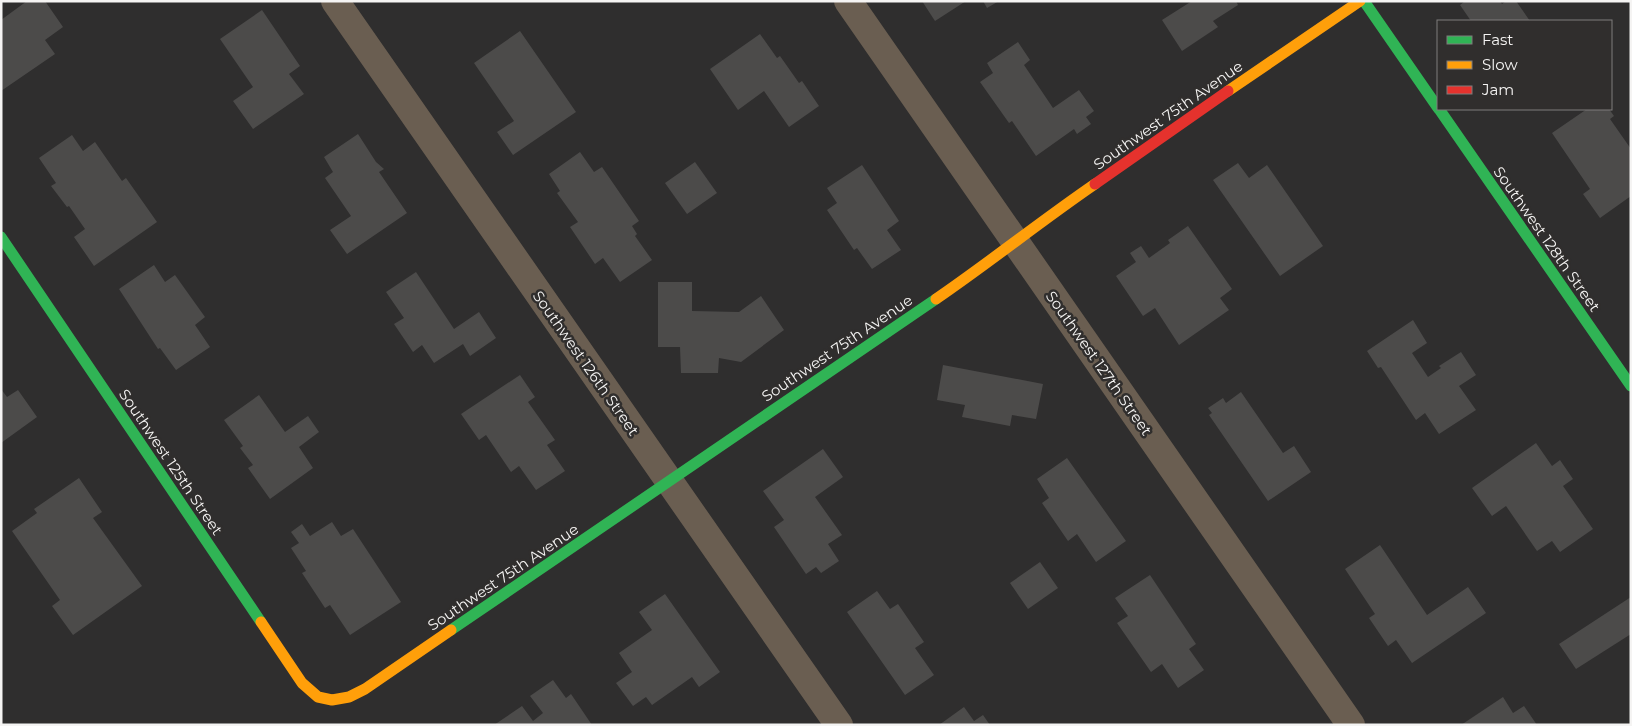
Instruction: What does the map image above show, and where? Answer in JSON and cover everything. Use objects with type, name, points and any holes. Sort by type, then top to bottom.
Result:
[{"type":"street","name":"Southwest 126th Street","points":[[335,1],[839,725]]},
{"type":"street","name":"Southwest 127th Street","points":[[848,1],[1351,725]]},
{"type":"street","name":"Southwest 75th Avenue","points":[[322,698],[337,700],[349,697],[364,689],[970,276],[1068,202],[1360,1]]},
{"type":"street","name":"Southwest 128th Street","points":[[1364,1],[1437,107]]},
{"type":"street","name":"Southwest 128th Street","points":[[1439,110],[1631,386]]},
{"type":"street","name":"Southwest 125th Street","points":[[1,238],[302,683],[322,698]]},
{"type":"building","points":[[27,1],[45,1],[63,27],[45,40],[55,54],[1,91],[1,20]]},
{"type":"building","points":[[922,1],[966,1],[935,21]]},
{"type":"building","points":[[983,1],[999,1],[987,8]]},
{"type":"building","points":[[1192,1],[1236,1],[1238,5],[1213,21],[1218,27],[1182,51],[1162,20]]},
{"type":"building","points":[[1465,1],[1500,1],[1502,4],[1506,1],[1516,1],[1529,20],[1470,20],[1460,5]]},
{"type":"building","points":[[262,10],[300,66],[289,74],[304,94],[253,129],[233,101],[253,87],[220,39]]},
{"type":"building","points":[[520,31],[576,112],[513,155],[497,132],[514,121],[474,63]]},
{"type":"building","points":[[760,34],[777,58],[780,56],[799,83],[802,81],[819,106],[789,127],[764,91],[738,110],[710,69]]},
{"type":"building","points":[[1018,42],[1030,60],[1024,65],[1053,108],[1079,90],[1094,111],[1086,117],[1091,124],[1077,134],[1074,129],[1036,156],[1012,121],[1009,123],[980,82],[993,73],[987,63]]},
{"type":"building","points":[[1586,110],[1610,110],[1614,116],[1610,119],[1631,149],[1631,196],[1600,218],[1583,194],[1590,189],[1552,133]]},
{"type":"building","points":[[358,134],[376,162],[384,169],[379,172],[407,213],[347,254],[330,230],[351,216],[325,178],[333,172],[324,157]]},
{"type":"building","points":[[72,135],[83,151],[95,142],[122,181],[126,178],[157,222],[94,266],[74,237],[85,229],[69,206],[67,207],[51,186],[56,183],[39,158]]},
{"type":"building","points":[[580,152],[594,172],[602,167],[639,221],[632,226],[637,234],[635,236],[652,260],[620,282],[603,258],[595,264],[570,227],[578,222],[557,193],[560,191],[549,174]]},
{"type":"building","points":[[695,162],[717,193],[687,214],[665,183]]},
{"type":"building","points":[[1238,163],[1249,178],[1267,165],[1323,246],[1280,276],[1213,180]]},
{"type":"building","points":[[862,165],[899,221],[887,230],[901,250],[872,269],[857,248],[854,250],[827,210],[837,203],[827,188]]},
{"type":"building","points":[[1188,226],[1232,289],[1220,298],[1229,310],[1179,345],[1155,308],[1143,316],[1116,276],[1136,262],[1130,253],[1141,246],[1149,258],[1170,243],[1168,240]]},
{"type":"building","points":[[154,265],[165,282],[175,275],[205,317],[195,325],[210,347],[176,370],[160,348],[158,349],[119,289]]},
{"type":"building","points":[[416,272],[454,329],[479,312],[496,338],[470,356],[463,344],[434,363],[422,345],[413,352],[394,324],[404,318],[386,292]]},
{"type":"building","points":[[658,282],[692,282],[692,311],[739,312],[761,296],[784,330],[741,362],[719,358],[718,373],[681,373],[680,347],[658,347]]},
{"type":"building","points":[[1413,320],[1427,343],[1412,353],[1428,377],[1441,368],[1439,366],[1461,352],[1476,375],[1459,386],[1476,410],[1439,434],[1425,413],[1416,420],[1381,367],[1378,368],[1367,351]]},
{"type":"building","points":[[943,365],[1043,384],[1036,419],[1012,415],[1010,426],[962,417],[965,405],[937,400]]},
{"type":"building","points":[[520,375],[535,397],[528,402],[555,440],[547,445],[565,471],[536,490],[519,466],[511,472],[486,435],[479,440],[461,414]]},
{"type":"building","points":[[1,389],[7,397],[18,390],[37,417],[1,443]]},
{"type":"building","points":[[1241,392],[1283,453],[1294,446],[1311,472],[1268,501],[1209,415],[1212,413],[1208,408],[1223,398],[1226,403]]},
{"type":"building","points":[[259,395],[285,432],[308,416],[319,432],[299,447],[313,468],[270,499],[248,468],[253,465],[240,448],[243,446],[224,420]]},
{"type":"building","points":[[1536,443],[1552,466],[1560,460],[1573,479],[1563,486],[1593,529],[1560,552],[1552,541],[1537,551],[1506,506],[1492,516],[1472,488]]},
{"type":"building","points":[[823,449],[843,477],[815,497],[842,535],[828,544],[839,561],[821,573],[816,567],[806,574],[774,527],[784,520],[763,491]]},
{"type":"building","points":[[1067,458],[1126,541],[1096,562],[1077,534],[1068,541],[1042,503],[1049,498],[1037,479]]},
{"type":"building","points":[[79,478],[102,512],[93,518],[142,586],[73,635],[52,606],[60,600],[12,531],[37,513],[34,509]]},
{"type":"building","points":[[332,522],[341,536],[353,529],[401,602],[350,635],[330,605],[325,608],[302,573],[306,571],[291,548],[299,543],[291,532],[302,524],[310,536]]},
{"type":"building","points":[[1380,545],[1427,615],[1468,587],[1486,613],[1412,663],[1396,640],[1388,646],[1369,618],[1375,614],[1345,569]]},
{"type":"building","points":[[1040,562],[1058,588],[1028,609],[1010,583]]},
{"type":"building","points":[[1150,575],[1196,644],[1189,649],[1204,670],[1178,688],[1162,664],[1151,672],[1117,623],[1128,616],[1115,598]]},
{"type":"building","points":[[877,591],[890,609],[898,604],[924,642],[915,648],[934,675],[905,695],[847,612]]},
{"type":"building","points":[[665,594],[720,672],[699,687],[692,677],[652,705],[646,697],[633,706],[616,683],[632,672],[619,653],[652,630],[639,612]]},
{"type":"building","points":[[1631,597],[1631,634],[1576,669],[1559,644]]},
{"type":"building","points":[[553,680],[566,698],[571,694],[592,725],[494,725],[522,706],[533,721],[543,713],[530,696]]},
{"type":"building","points":[[1503,697],[1513,713],[1524,706],[1537,725],[1461,725]]},
{"type":"building","points":[[964,707],[974,721],[983,715],[990,725],[939,725]]},
{"type":"traffic: fast","points":[[1364,1],[1437,107]]},
{"type":"traffic: fast","points":[[1440,110],[1631,386]]},
{"type":"traffic: fast","points":[[1,237],[261,622]]},
{"type":"traffic: fast","points":[[451,630],[936,299]]},
{"type":"traffic: slow","points":[[1228,91],[1360,1]]},
{"type":"traffic: slow","points":[[936,299],[1095,184]]},
{"type":"traffic: slow","points":[[261,622],[302,683],[318,697],[332,700],[349,697],[365,689],[451,630]]},
{"type":"traffic: jam","points":[[1095,184],[1228,91]]}]
